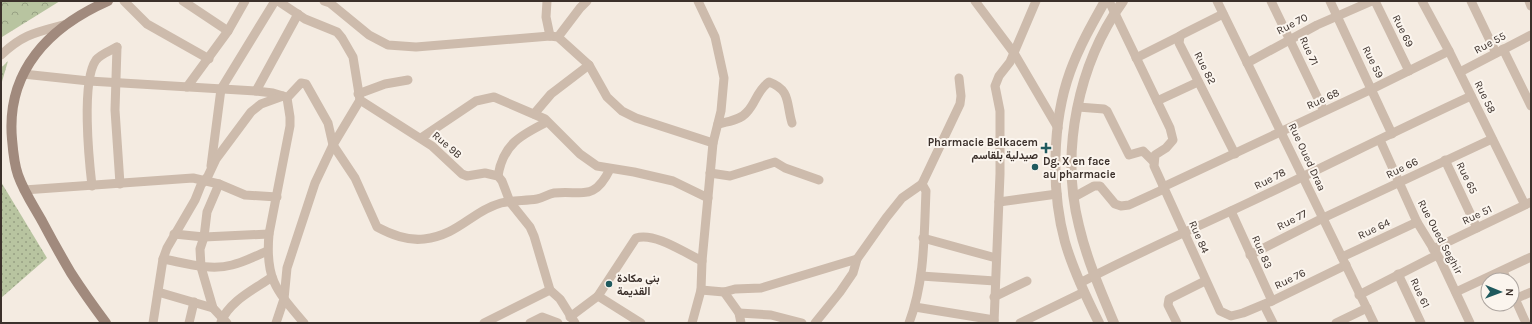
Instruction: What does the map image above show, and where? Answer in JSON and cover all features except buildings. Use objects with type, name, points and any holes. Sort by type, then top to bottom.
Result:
[{"type":"main road","points":[[106,323],[72,274],[24,190],[15,161],[11,129],[14,99],[23,74],[46,41],[84,12],[108,1]]},
{"type":"street","points":[[124,1],[147,24],[209,59]]},
{"type":"street","points":[[183,1],[228,31]]},
{"type":"street","points":[[187,87],[209,59],[228,31],[245,1]]},
{"type":"street","points":[[211,168],[222,89],[276,1],[298,14],[337,32],[353,56],[359,97]]},
{"type":"street","points":[[547,1],[546,17],[554,37],[588,66],[607,97],[622,111],[636,118],[713,143]]},
{"type":"street","points":[[328,2],[369,35],[388,45],[431,46],[554,37],[587,1]]},
{"type":"street","points":[[692,323],[701,290],[702,261],[713,143],[721,111],[724,78],[715,37],[698,1]]},
{"type":"street","points":[[975,1],[1014,53],[1058,128]]},
{"type":"street","points":[[915,307],[994,321],[999,202],[1000,124],[995,86],[999,76],[1010,62],[1036,1]]},
{"type":"street","points":[[1099,323],[1082,288],[1065,242],[1057,194],[1056,175],[1058,128],[1061,102],[1070,71],[1088,32],[1105,1]]},
{"type":"street","points":[[1078,107],[1104,109],[1107,111],[1129,155],[1131,156],[1143,151],[1153,161],[1155,155],[1165,149],[1173,140],[1172,134],[1157,101],[1109,1]]},
{"type":"street","points":[[1114,323],[1078,226],[1074,197],[1071,147],[1078,107],[1092,60],[1114,13],[1123,1]]},
{"type":"street","name":"Rue Oued Draa","points":[[1217,1],[1324,218],[1359,295],[1374,323]]},
{"type":"street","name":"Rue 71","points":[[1272,1],[1324,111]]},
{"type":"street","name":"Rue 59","points":[[1330,1],[1392,134]]},
{"type":"street","name":"Rue 70","points":[[1247,63],[1337,16],[1374,1]]},
{"type":"street","name":"Rue 69","points":[[1374,1],[1409,71]]},
{"type":"street","name":"Rue 58","points":[[1422,1],[1460,72],[1492,139],[1528,204]]},
{"type":"street","points":[[1471,1],[1531,106]]},
{"type":"street","points":[[1529,1],[1531,6]]},
{"type":"street","points":[[256,91],[298,14]]},
{"type":"street","points":[[1136,58],[1223,14]]},
{"type":"street","points":[[3,49],[33,32],[67,24]]},
{"type":"street","name":"Rue 55","points":[[1460,72],[1531,35]]},
{"type":"street","name":"Rue 82","points":[[1180,36],[1181,47],[1235,154]]},
{"type":"street","points":[[92,186],[88,152],[87,91],[96,60],[117,47],[116,83],[120,184]]},
{"type":"street","name":"Rue 68","points":[[1074,197],[1094,186],[1100,186],[1114,204],[1126,206],[1449,51]]},
{"type":"street","points":[[534,114],[551,94],[588,66]]},
{"type":"street","points":[[23,74],[116,83],[256,91],[273,93],[285,97]]},
{"type":"street","points":[[815,323],[853,273],[857,259],[886,218],[902,198],[922,184],[960,104],[961,96],[959,78]]},
{"type":"street","points":[[276,323],[284,299],[287,268],[315,184],[333,145],[359,97],[386,84],[408,80]]},
{"type":"street","points":[[718,124],[731,121],[747,113],[762,86],[769,82],[779,86],[785,91],[792,123]]},
{"type":"street","points":[[1157,101],[1198,82]]},
{"type":"street","points":[[153,323],[163,259],[174,234],[195,200],[200,185],[205,181],[211,168],[256,107],[285,97],[301,84],[306,84],[328,123],[333,145],[355,178],[377,228],[403,238],[423,239],[446,234],[499,203],[540,198],[552,193],[583,194],[593,190],[605,179],[610,169]]},
{"type":"street","name":"Rue 78","points":[[1020,323],[1037,319],[1082,288],[1095,275],[1472,96]]},
{"type":"street","points":[[285,97],[290,117],[290,126],[269,234],[267,251],[268,265],[272,277],[284,299],[304,323]]},
{"type":"street","name":"Rue 9B","points":[[359,97],[421,138],[462,174],[467,176],[485,173],[498,176]]},
{"type":"street","points":[[421,138],[469,105],[489,97],[501,99],[534,114],[547,122],[589,161],[597,166],[634,172],[673,182],[708,198]]},
{"type":"street","points":[[547,122],[529,131],[514,143],[500,161],[498,176],[502,181],[510,202],[530,227],[550,290],[560,300],[573,321],[598,296],[636,238],[641,236],[659,240],[702,261]]},
{"type":"street","name":"Rue 66","points":[[1324,218],[1492,139]]},
{"type":"street","name":"Rue Oued Seghir","points":[[1380,140],[1417,222],[1456,292],[1470,323]]},
{"type":"street","name":"Rue 65","points":[[1445,160],[1477,228]]},
{"type":"street","name":"Rue 84","points":[[1153,161],[1163,188],[1220,311],[1228,315],[1244,313]]},
{"type":"street","points":[[710,173],[730,176],[775,162],[785,168],[819,180]]},
{"type":"street","points":[[24,190],[120,184],[182,178],[219,184],[245,195],[277,197]]},
{"type":"street","points":[[219,184],[208,206],[204,237],[200,249],[201,266],[213,308],[224,321],[237,301],[272,277]]},
{"type":"street","points":[[909,323],[915,307],[921,276],[926,191],[922,184]]},
{"type":"street","points":[[999,202],[1057,194]]},
{"type":"street","name":"Rue 51","points":[[1359,295],[1477,228],[1528,204]]},
{"type":"street","name":"Rue 83","points":[[1231,211],[1250,255],[1268,303],[1273,323]]},
{"type":"street","name":"Rue 77","points":[[1250,255],[1324,218]]},
{"type":"street","name":"Rue 64","points":[[1344,261],[1417,222]]},
{"type":"street","points":[[174,234],[204,237],[269,234]]},
{"type":"street","points":[[923,238],[996,258]]},
{"type":"street","points":[[163,259],[201,266],[232,265],[267,251]]},
{"type":"street","points":[[1456,292],[1531,257]]},
{"type":"street","points":[[701,290],[724,292],[735,289],[761,288],[857,259]]},
{"type":"street","name":"Rue 76","points":[[1244,313],[1268,303],[1344,261]]},
{"type":"street","name":"Rue 61","points":[[1398,274],[1421,323]]},
{"type":"street","points":[[921,276],[995,281]]},
{"type":"street","points":[[994,297],[1027,281]]},
{"type":"street","points":[[1177,323],[1168,301],[1178,293],[1205,281]]},
{"type":"street","points":[[484,323],[550,290]]},
{"type":"street","points":[[158,292],[213,308]]},
{"type":"street","points":[[724,292],[739,313],[741,323]]},
{"type":"street","points":[[1520,294],[1531,292]]},
{"type":"street","points":[[598,296],[641,323]]},
{"type":"street","points":[[189,323],[194,302]]},
{"type":"street","points":[[1336,323],[1366,308]]},
{"type":"street","points":[[1520,309],[1526,323]]},
{"type":"street","points":[[739,313],[771,315],[802,323]]},
{"type":"street","points":[[530,323],[542,317],[558,323]]},
{"type":"green space","points":[[1,1],[60,1],[2,37]]},
{"type":"green space","points":[[8,61],[1,85],[1,68]]},
{"type":"green space","points":[[1,182],[47,258],[1,298]]},
{"type":"place","name":"Pharmacie Belkacem صيدلية بلقاسم","points":[[1046,148]]},
{"type":"place","name":"Dg. X en face au pharmacie","points":[[1035,167]]},
{"type":"place","name":"بني مكادة القديمة","points":[[609,284]]}]
